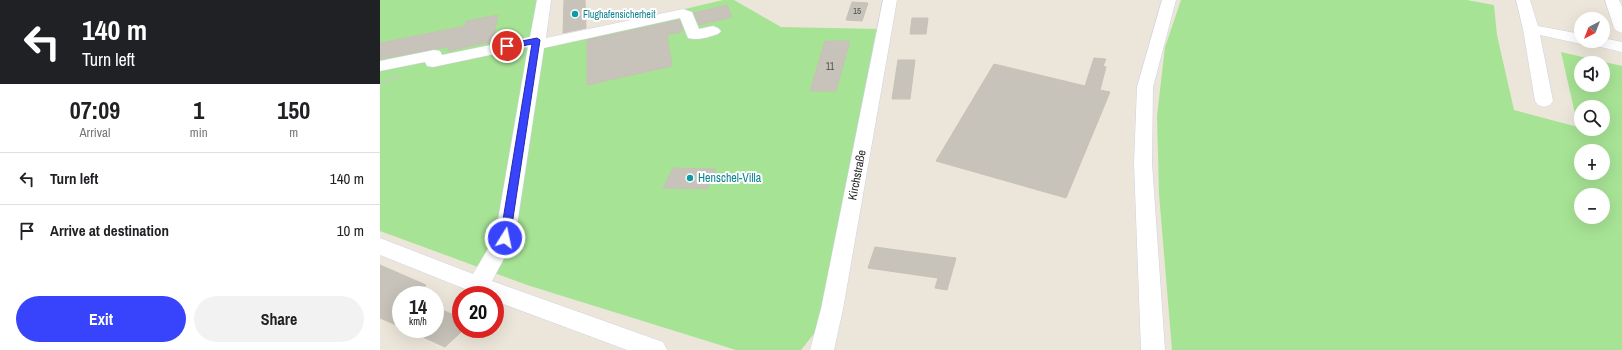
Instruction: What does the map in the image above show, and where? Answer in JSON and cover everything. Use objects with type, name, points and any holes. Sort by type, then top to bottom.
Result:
[{"type":"street","points":[[478,285],[505,238],[544,0]]},
{"type":"street","name":"Kirchstraße","points":[[822,350],[832,309],[890,0]]},
{"type":"street","points":[[1153,350],[1143,163],[1145,87],[1169,0]]},
{"type":"street","points":[[1523,0],[1544,101]]},
{"type":"street","points":[[1612,0],[1622,28]]},
{"type":"street","points":[[380,66],[434,55],[433,62],[683,13],[687,15],[693,35],[713,32]]},
{"type":"street","points":[[1530,29],[1574,38]]},
{"type":"street","points":[[1610,45],[1622,47]]},
{"type":"street","points":[[380,246],[478,285],[655,350]]},
{"type":"green space","points":[[380,0],[536,0],[540,43],[723,0],[734,0],[781,27],[880,29],[821,325],[801,350],[736,350],[527,285],[380,231]]},
{"type":"green space","points":[[1181,0],[1467,0],[1494,5],[1497,35],[1514,110],[1574,126],[1574,136],[1610,136],[1610,100],[1574,100],[1574,109],[1561,52],[1578,56],[1574,56],[1574,92],[1610,92],[1610,63],[1622,66],[1622,350],[1172,350],[1159,194],[1157,116],[1165,47]]},
{"type":"building","name":"Flughafensicherheit","points":[[564,0],[585,0],[586,28],[563,33]]},
{"type":"building","points":[[852,2],[868,3],[862,21],[846,20]]},
{"type":"building","points":[[727,5],[732,17],[699,25],[694,13]]},
{"type":"building","points":[[498,15],[493,41],[448,51],[449,47],[380,59],[380,43],[465,26],[466,21]]},
{"type":"building","points":[[912,18],[928,18],[926,34],[910,34]]},
{"type":"building","points":[[679,20],[683,29],[681,32],[667,35],[672,66],[587,85],[587,40]]},
{"type":"building","points":[[825,41],[850,41],[836,91],[810,91]]},
{"type":"building","points":[[1094,58],[1106,59],[1103,66],[1106,67],[1100,90],[1110,92],[1066,198],[936,161],[994,64],[1085,86]]},
{"type":"building","points":[[898,60],[915,60],[910,99],[892,99]]},
{"type":"building","name":"Henschel-Villa","points":[[673,168],[716,169],[707,189],[663,188]]},
{"type":"building","points":[[875,247],[956,258],[947,290],[935,288],[938,278],[868,268]]},
{"type":"building","points":[[380,265],[426,285],[392,286],[392,323],[380,318]]},
{"type":"building","points":[[444,311],[452,314],[452,338],[455,338],[445,347],[425,338],[444,338]]},
{"type":"place","name":"Flughafensicherheit","points":[[575,14]]},
{"type":"place","name":"Henschel-Villa","points":[[690,178]]},
{"type":"route","points":[[505,238],[537,40],[507,46]]}]
